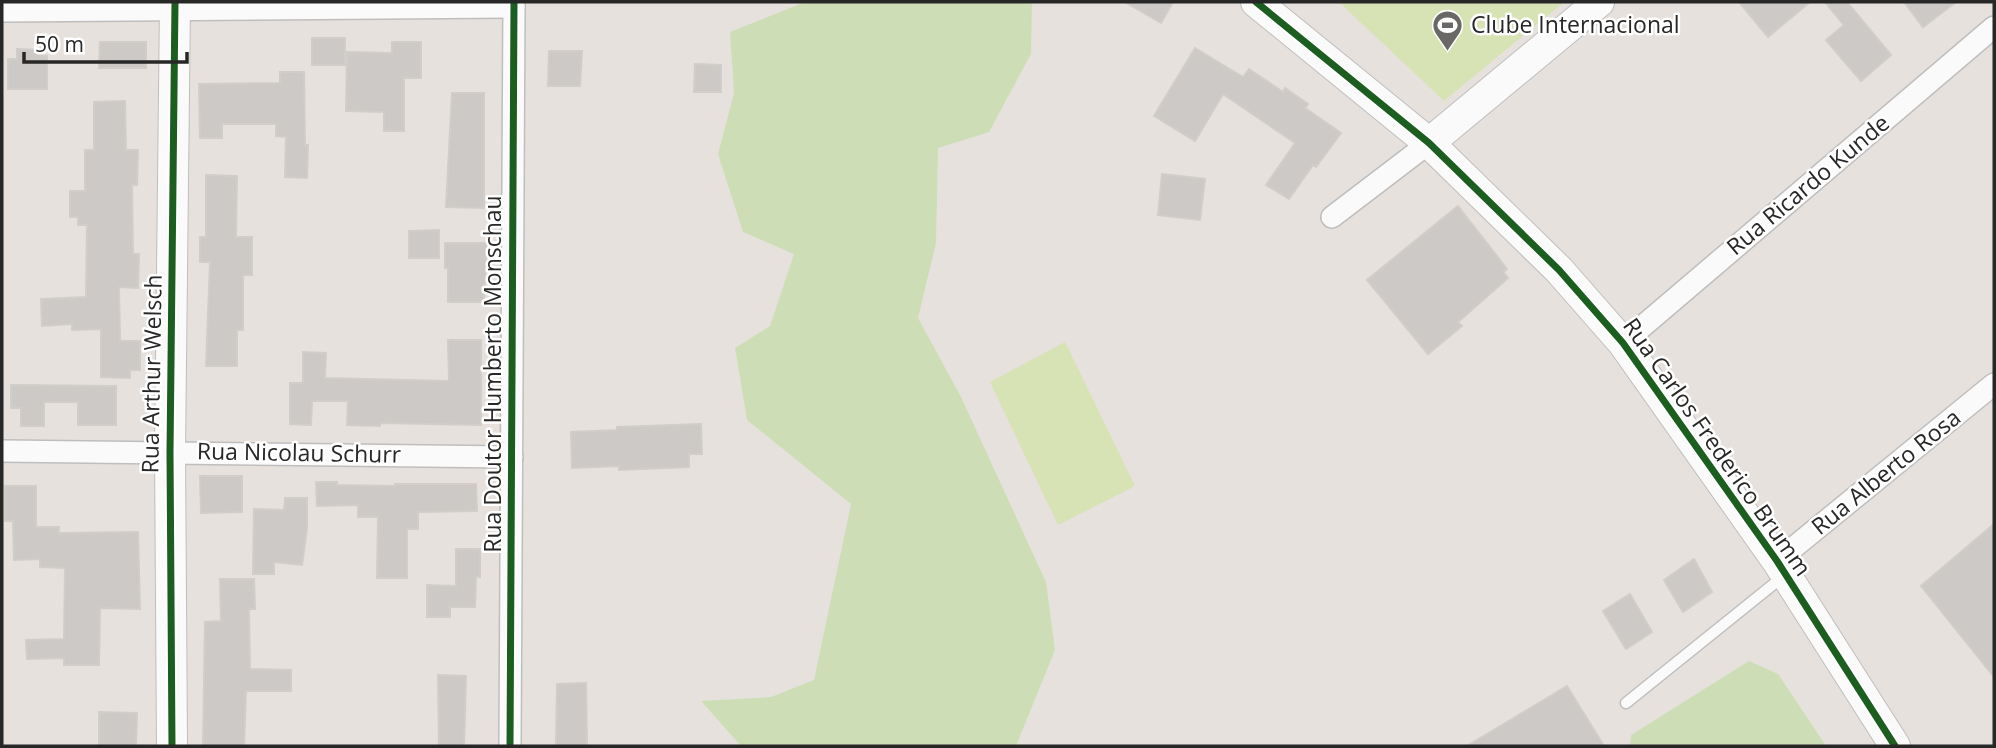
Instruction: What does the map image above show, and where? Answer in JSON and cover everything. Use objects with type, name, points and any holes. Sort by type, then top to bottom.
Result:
[{"type":"street","name":"Rua Carlos Frederico Brumm","points":[[1255,2],[1429,143],[1559,270],[1623,343],[1781,568],[1895,746]]},
{"type":"street","points":[[1332,217],[1429,143],[1599,2]]},
{"type":"street","points":[[2,11],[175,6],[514,4]]},
{"type":"street","name":"Rua Doutor Humberto Monschau","points":[[510,746],[514,4]]},
{"type":"street","name":"Rua Arthur Welsch","points":[[172,746],[170,452],[175,6]]},
{"type":"street","name":"Rua Ricardo Kunde","points":[[1623,343],[1994,27]]},
{"type":"street","name":"Rua Alberto Rosa","points":[[1781,568],[1994,384]]},
{"type":"street","name":"Rua Nicolau Schurr","points":[[2,451],[512,457]]},
{"type":"lane","points":[[1626,703],[1781,568]]},
{"type":"green space","points":[[805,2],[1032,2],[1031,54],[989,132],[938,148],[936,243],[918,318],[961,397],[1046,582],[1055,650],[1016,746],[741,746],[701,701],[771,697],[814,680],[851,504],[747,420],[735,348],[770,326],[794,254],[743,232],[718,154],[734,93],[730,32]]},
{"type":"green space","name":"Clube Internacional","points":[[1339,2],[1564,2],[1444,101]]},
{"type":"green space","points":[[1065,342],[1135,486],[1058,525],[990,382]]},
{"type":"green space","points":[[1749,661],[1778,674],[1826,746],[1630,746],[1631,735]]},
{"type":"building","points":[[1125,2],[1173,2],[1161,23]]},
{"type":"building","points":[[1739,2],[1810,2],[1768,37]]},
{"type":"building","points":[[1825,2],[1847,2],[1891,55],[1861,81],[1826,40],[1844,25]]},
{"type":"building","points":[[1904,2],[1956,2],[1923,27]]},
{"type":"building","points":[[312,38],[345,38],[345,65],[312,65]]},
{"type":"building","points":[[100,42],[146,42],[146,68],[99,68]]},
{"type":"building","points":[[392,42],[421,42],[421,78],[404,78],[404,131],[384,131],[384,112],[346,111],[347,52],[392,53]]},
{"type":"building","points":[[1195,48],[1243,77],[1249,69],[1283,92],[1285,88],[1308,104],[1305,108],[1341,133],[1316,167],[1313,165],[1289,199],[1266,185],[1295,143],[1223,94],[1195,141],[1154,116]]},
{"type":"building","points":[[17,49],[41,50],[41,56],[47,56],[47,89],[8,89],[8,59],[17,59]]},
{"type":"building","points":[[549,51],[582,51],[580,86],[548,86]]},
{"type":"building","points":[[695,64],[721,65],[721,92],[694,92]]},
{"type":"building","points":[[280,72],[304,72],[307,178],[285,177],[286,137],[276,136],[276,124],[222,124],[222,138],[200,138],[199,84],[280,83]]},
{"type":"building","points":[[452,93],[484,93],[484,208],[446,207]]},
{"type":"building","points":[[125,101],[126,150],[138,150],[137,185],[132,185],[133,254],[139,254],[138,288],[119,287],[120,341],[140,341],[140,370],[130,370],[130,378],[101,377],[101,329],[72,330],[72,324],[42,326],[41,299],[86,297],[87,225],[78,225],[78,217],[70,217],[70,191],[85,191],[85,150],[94,150],[94,102]]},
{"type":"building","points":[[1162,174],[1205,179],[1200,220],[1158,215]]},
{"type":"building","points":[[206,175],[237,176],[236,237],[252,237],[252,275],[243,275],[243,330],[237,330],[237,366],[206,366],[210,262],[200,262],[200,237],[206,237]]},
{"type":"building","points":[[1458,206],[1507,269],[1503,272],[1508,278],[1458,322],[1462,326],[1428,354],[1367,280]]},
{"type":"building","points":[[439,230],[439,258],[409,258],[409,231]]},
{"type":"building","points":[[445,243],[487,243],[484,302],[448,302]]},
{"type":"building","points":[[448,340],[481,340],[481,425],[347,425],[348,401],[312,401],[311,425],[290,424],[290,383],[303,383],[303,352],[326,353],[325,378],[449,381]]},
{"type":"building","points":[[11,385],[116,386],[116,425],[78,425],[78,402],[44,402],[44,426],[21,426],[21,408],[11,408]]},
{"type":"building","points":[[701,424],[702,454],[689,454],[689,467],[619,470],[619,466],[572,468],[571,432],[617,430],[617,427]]},
{"type":"building","points":[[200,476],[242,476],[242,512],[201,513]]},
{"type":"building","points":[[316,482],[395,486],[476,484],[477,511],[418,512],[418,529],[407,529],[407,578],[377,578],[378,517],[358,517],[358,505],[317,506]]},
{"type":"building","points":[[5,486],[36,486],[36,527],[59,527],[59,533],[138,532],[140,609],[100,608],[99,665],[64,665],[64,658],[27,659],[26,640],[64,639],[65,568],[40,567],[40,559],[14,560],[13,521],[5,521]]},
{"type":"building","points":[[285,498],[307,498],[307,528],[302,565],[274,562],[274,574],[253,574],[254,509],[284,510]]},
{"type":"building","points":[[1994,524],[1994,677],[1921,586]]},
{"type":"building","points":[[456,549],[480,549],[480,577],[476,577],[475,607],[450,607],[450,617],[427,617],[427,585],[456,586]]},
{"type":"building","points":[[1694,559],[1712,592],[1683,612],[1664,580]]},
{"type":"building","points":[[220,579],[254,579],[255,609],[249,609],[250,669],[291,670],[291,691],[246,691],[244,746],[203,746],[205,622],[221,621]]},
{"type":"building","points":[[1630,594],[1652,632],[1626,649],[1603,611]]},
{"type":"building","points":[[438,675],[466,676],[464,746],[439,746]]},
{"type":"building","points":[[586,683],[587,746],[556,746],[557,684]]},
{"type":"building","points":[[1567,686],[1604,746],[1467,746]]},
{"type":"building","points":[[99,712],[137,713],[136,746],[99,746]]},
{"type":"cycle path","points":[[172,746],[170,452],[175,2]]},
{"type":"cycle path","points":[[510,746],[514,2]]},
{"type":"cycle path","points":[[1256,2],[1429,143],[1559,270],[1623,343],[1777,561],[1895,746]]},
{"type":"place","name":"Clube Internacional","points":[[1448,52]]}]
